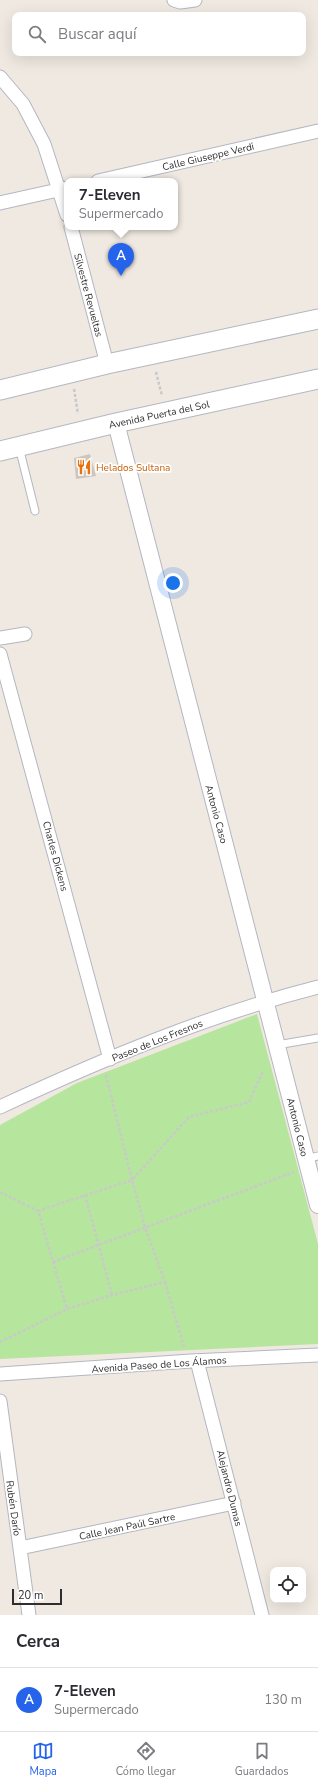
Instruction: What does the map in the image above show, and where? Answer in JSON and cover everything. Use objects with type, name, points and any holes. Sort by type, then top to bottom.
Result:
[{"type":"main road","points":[[0,390],[107,364],[318,319]]},
{"type":"main road","name":"Avenida Puerta del Sol","points":[[0,451],[116,423],[318,379]]},
{"type":"street","points":[[174,0],[180,2],[195,0]]},
{"type":"street","points":[[0,77],[23,104],[44,144],[63,189],[0,203]]},
{"type":"street","name":"Calle Giuseppe Verdi","points":[[111,178],[318,131]]},
{"type":"street","name":"Silvestre Revueltas","points":[[72,230],[107,364]]},
{"type":"street","name":"Antonio Caso","points":[[116,423],[265,1000],[311,1161],[318,1205]]},
{"type":"street","points":[[0,638],[25,634]]},
{"type":"street","name":"Charles Dickens","points":[[0,654],[110,1059]]},
{"type":"street","name":"Paseo de Los Fresnos","points":[[0,1107],[49,1084],[201,1022],[265,1000],[318,986]]},
{"type":"street","name":"Avenida Paseo de Los Álamos","points":[[0,1374],[194,1361],[318,1355]]},
{"type":"street","name":"Alejandro Dumas","points":[[194,1361],[234,1503],[262,1615]]},
{"type":"street","name":"Rubén Darío","points":[[0,1401],[29,1615]]},
{"type":"street","name":"Calle Jean Paúl Sartre","points":[[20,1548],[234,1503]]},
{"type":"lane","points":[[19,446],[35,511]]},
{"type":"lane","points":[[277,1045],[318,1038]]},
{"type":"path","points":[[153,354],[165,412]]},
{"type":"path","points":[[71,373],[81,431]]},
{"type":"path","points":[[110,1059],[106,1076],[132,1180],[165,1282],[182,1343],[194,1361]]},
{"type":"path","points":[[0,1192],[38,1211],[132,1180],[189,1117],[249,1102],[262,1071]]},
{"type":"path","points":[[54,1262],[287,1174],[311,1161]]},
{"type":"path","points":[[85,1195],[112,1295]]},
{"type":"path","points":[[38,1211],[54,1262],[66,1309]]},
{"type":"path","points":[[0,1342],[66,1309],[112,1295],[165,1282]]},
{"type":"green space","points":[[257,1014],[318,1244],[318,1344],[0,1359],[0,1125],[77,1083]]},
{"type":"building","name":"Helados Sultana","points":[[90,454],[96,476],[76,479],[74,458]]},
{"type":"place","name":"7-Eleven","points":[[121,276]]},
{"type":"place","name":"Helados Sultana","points":[[84,467]]}]
